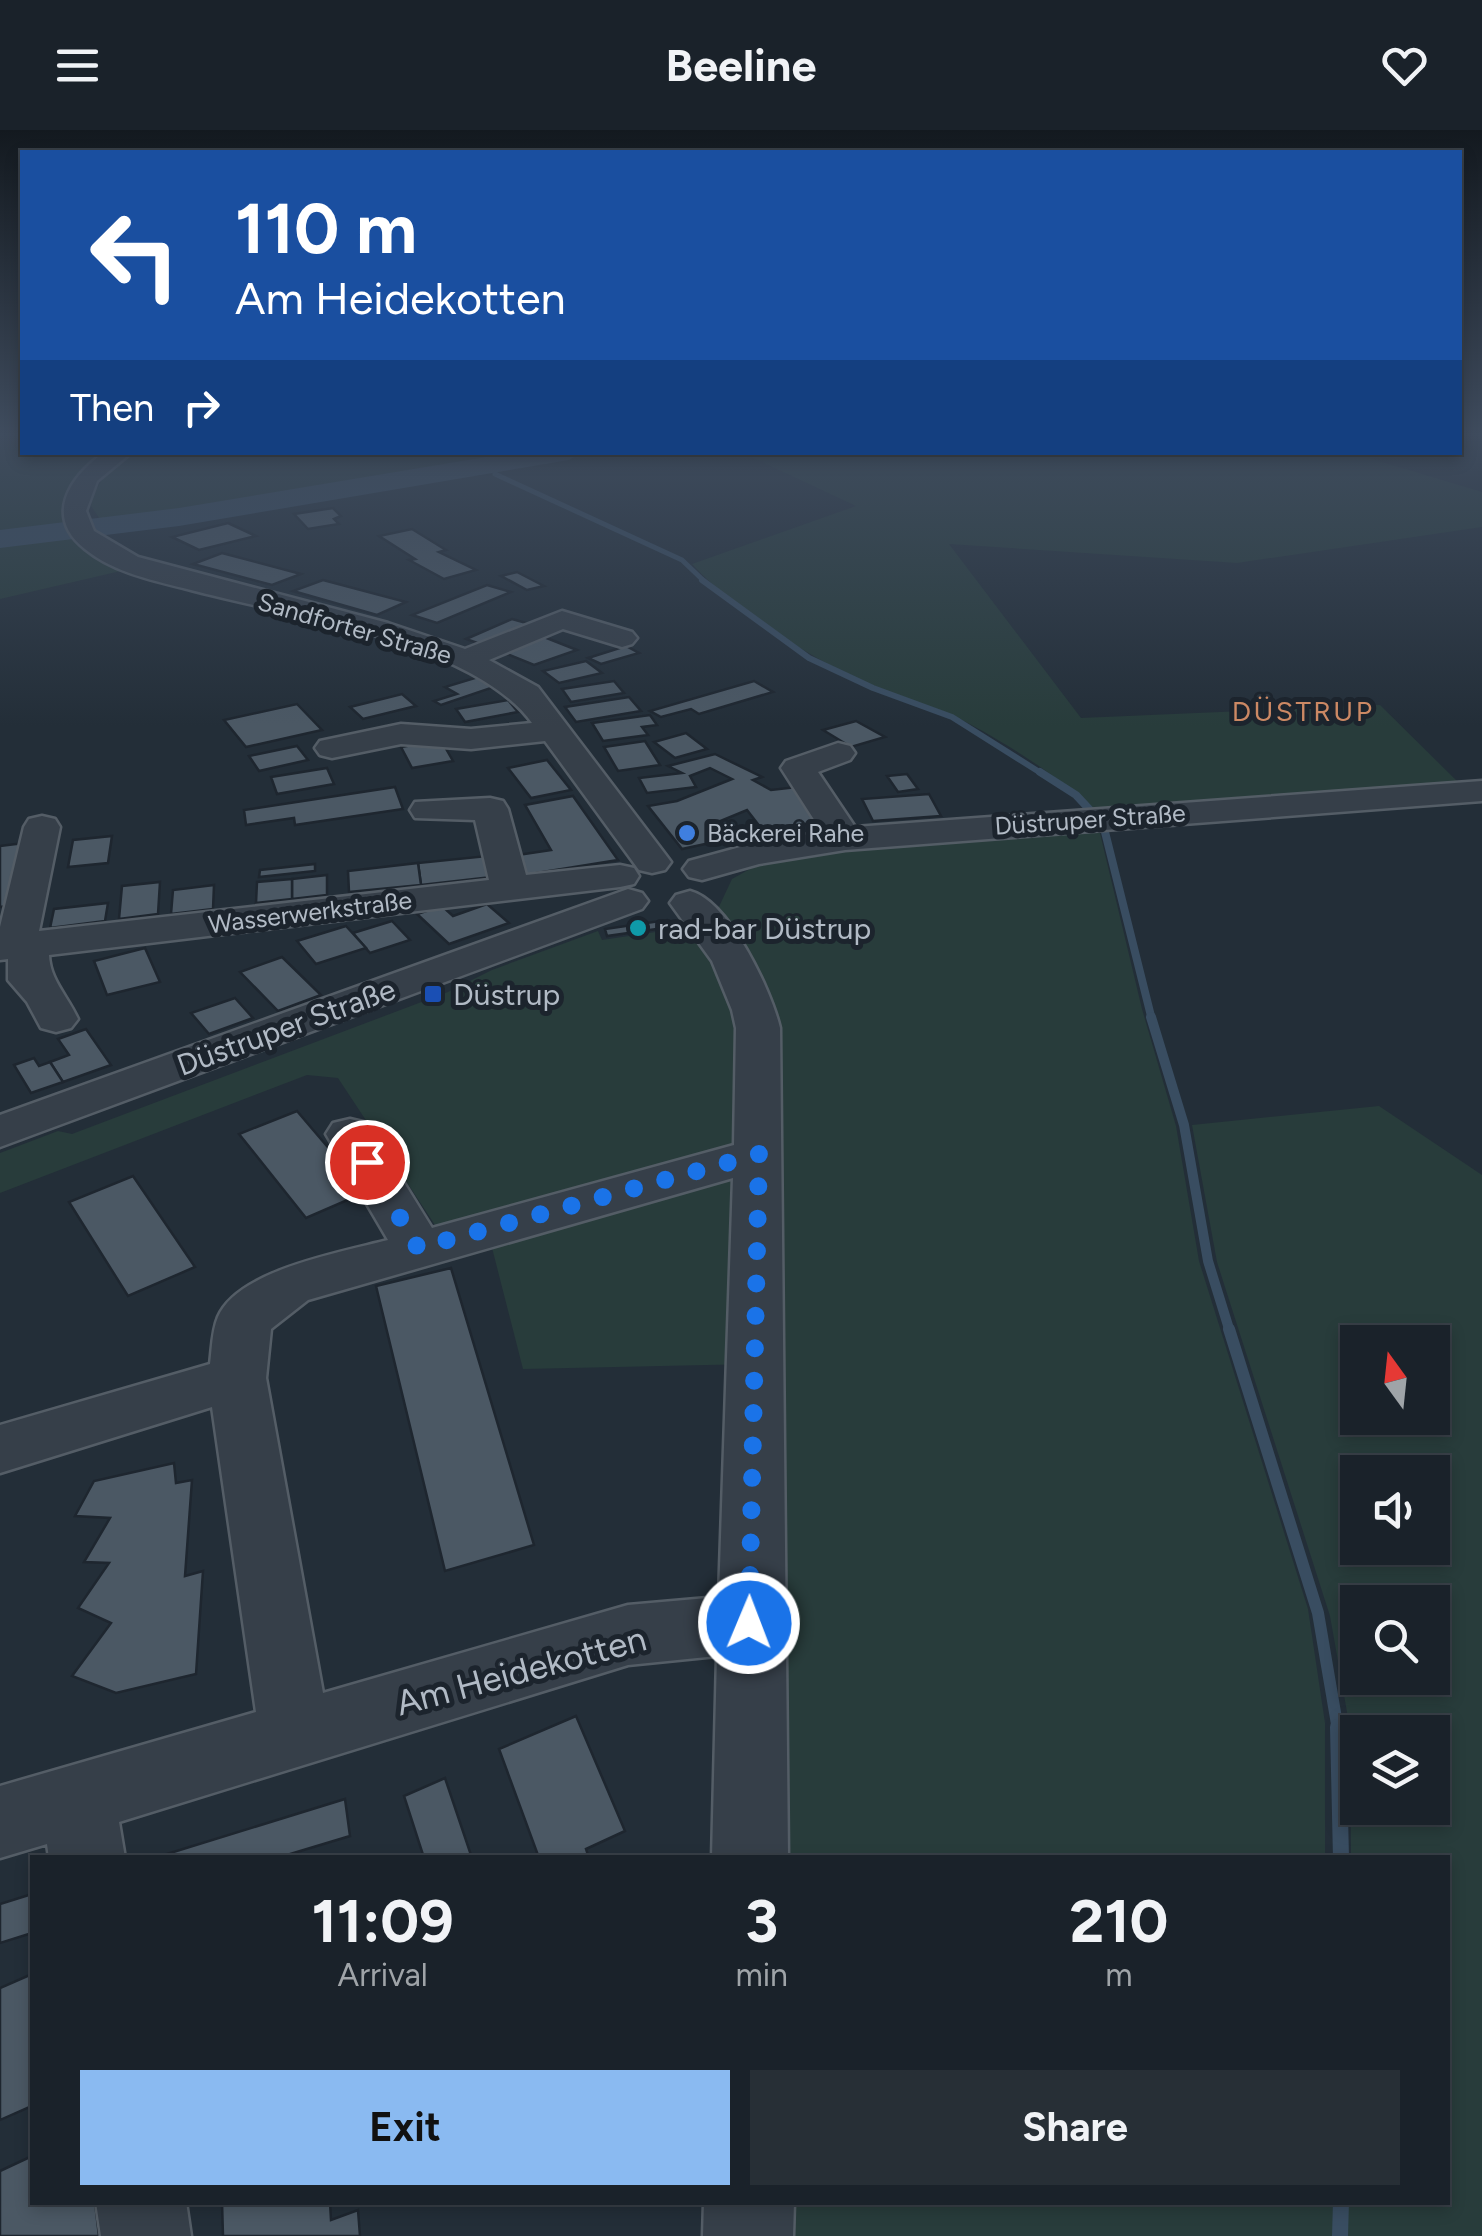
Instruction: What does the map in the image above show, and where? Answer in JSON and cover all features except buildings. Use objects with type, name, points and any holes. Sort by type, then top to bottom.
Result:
[{"type":"street","name":"Sandforter Straße","points":[[83,529],[138,567],[465,659],[527,694],[554,730],[633,879]]},
{"type":"street","points":[[465,659],[562,620],[622,638]]},
{"type":"street","points":[[332,748],[401,734],[470,739],[554,730]]},
{"type":"street","points":[[838,753],[798,768],[845,839]]},
{"type":"street","name":"Düstruper Straße","points":[[0,1132],[633,879],[651,907],[755,854],[845,839],[1482,791]]},
{"type":"street","points":[[428,810],[490,809],[510,888]]},
{"type":"street","points":[[42,826],[15,946],[29,980],[46,996],[56,1020]]},
{"type":"street","name":"Wasserwerkstraße","points":[[15,946],[510,888],[633,879]]},
{"type":"street","points":[[696,886],[752,993],[758,1028],[749,1623],[750,1855]]},
{"type":"street","points":[[350,1134],[418,1248]]},
{"type":"street","points":[[296,1734],[236,1378],[244,1320],[290,1286],[759,1154]]},
{"type":"street","points":[[0,1448],[236,1378]]},
{"type":"street","name":"Am Heidekotten","points":[[0,1822],[83,1828],[296,1734],[628,1636],[749,1623]]},
{"type":"street","points":[[141,2205],[146,2236]]},
{"type":"street","points":[[748,2236],[749,2205]]},
{"type":"green space","points":[[0,529],[89,529],[138,567],[0,599]]},
{"type":"green space","points":[[790,529],[1466,529],[1237,563],[949,544],[1081,718],[1380,705],[1459,783],[1099,813],[1050,774],[988,734],[943,712],[875,687],[803,649],[730,600],[692,564]]},
{"type":"green space","points":[[1098,825],[1142,1009],[1176,1126],[1199,1261],[1308,1609],[1325,1723],[1325,1855],[746,1855],[754,1364],[523,1369],[490,1240],[435,1225],[338,1078],[307,1075],[0,1193],[0,1153],[58,1131],[72,1134],[598,931],[602,940],[676,929],[701,945],[732,879],[750,869],[751,862],[850,845]]},
{"type":"green space","points":[[1379,1106],[1482,1175],[1482,2236],[742,2236],[743,2205],[1450,2205],[1450,1855],[1351,1855],[1351,1825],[1450,1825],[1450,1715],[1348,1715],[1344,1695],[1450,1695],[1450,1585],[1340,1585],[1340,1672],[1330,1616],[1217,1262],[1192,1125]]},
{"type":"waterway","points":[[0,539],[79,529]]},
{"type":"waterway","points":[[615,529],[682,560],[706,583]]},
{"type":"waterway","points":[[702,580],[706,583]]},
{"type":"waterway","points":[[706,583],[809,658],[873,688],[952,717],[1044,775]]},
{"type":"waterway","points":[[1040,772],[1076,795],[1103,824],[1152,1020]]},
{"type":"waterway","points":[[1151,1017],[1184,1125],[1208,1261],[1230,1332]]},
{"type":"waterway","points":[[1229,1329],[1318,1613],[1338,1730]]},
{"type":"waterway","points":[[1338,1727],[1341,1855]]},
{"type":"waterway","points":[[1340,2236],[1341,2205]]},
{"type":"place","name":"Bäckerei Rahe","points":[[687,833]]},
{"type":"place","name":"rad-bar Düstrup","points":[[638,928]]},
{"type":"place","name":"Düstrup","points":[[433,994]]},
{"type":"district","name":"DÜSTRUP","points":[[1303,711]]},
{"type":"route","points":[[367,1162],[418,1248],[759,1154],[749,1623]]}]
